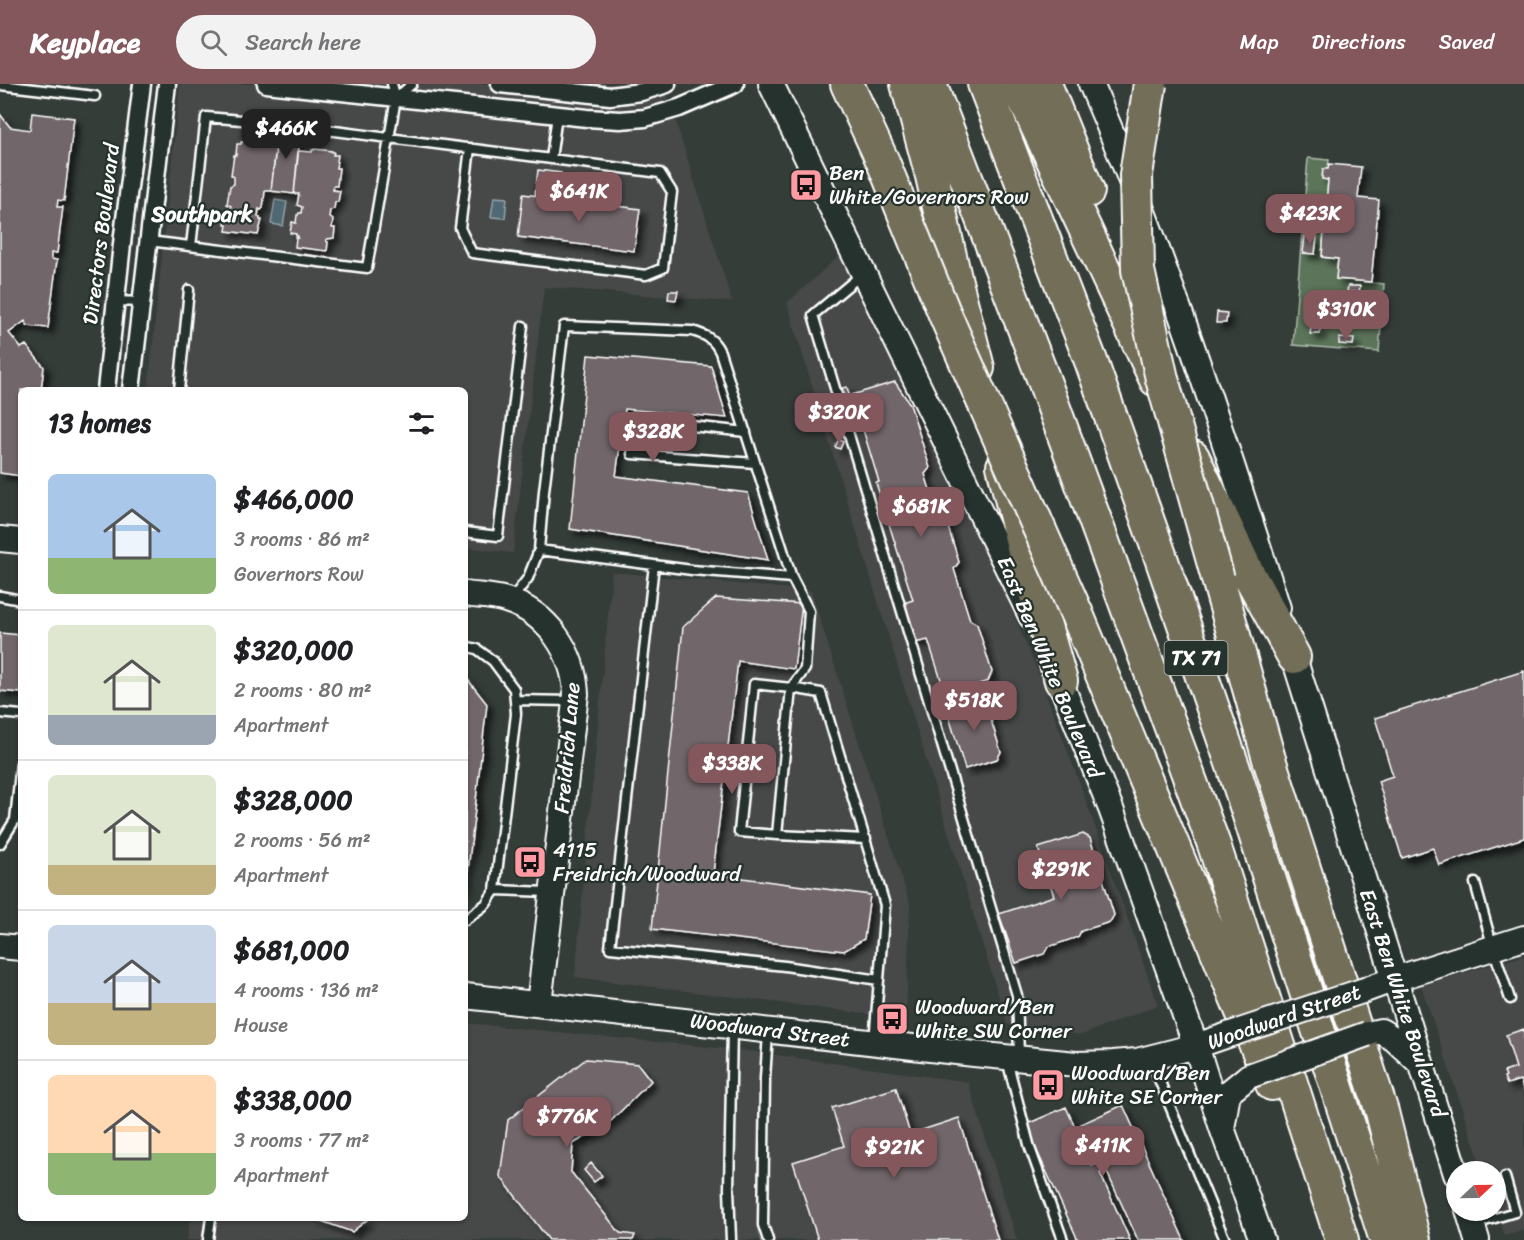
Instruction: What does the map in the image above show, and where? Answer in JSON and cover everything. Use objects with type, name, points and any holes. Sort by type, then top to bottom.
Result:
[{"type":"highway","points":[[847,84],[883,162],[946,317],[1076,612],[1299,1151],[1341,1236]]},
{"type":"highway","points":[[864,84],[883,162]]},
{"type":"highway","points":[[907,84],[932,176],[955,278],[1031,578],[1061,681]]},
{"type":"highway","name":"TX 71","points":[[930,84],[1043,378],[1214,845],[1341,1236]]},
{"type":"highway","name":"TX 71","points":[[984,84],[1090,361],[1172,589],[1234,769],[1386,1240]]},
{"type":"highway","points":[[1017,84],[1243,562],[1294,657]]},
{"type":"highway","points":[[1045,84],[1162,379]]},
{"type":"highway","points":[[1150,84],[1136,175],[1138,270],[1162,379],[1269,759],[1382,1112],[1414,1240]]},
{"type":"main road","name":"East Ben White Boulevard","points":[[771,84],[1061,681],[1111,809],[1262,1240]]},
{"type":"main road","name":"East Ben White Boulevard","points":[[1091,84],[1128,174],[1200,368],[1230,457],[1452,1161]]},
{"type":"main road","points":[[0,539],[18,541]]},
{"type":"main road","name":"Freidrich Lane","points":[[468,594],[510,602],[537,616],[560,642],[573,674],[576,694],[539,1004]]},
{"type":"main road","name":"Woodward Street","points":[[468,996],[1013,1058],[1093,1064],[1113,1063],[1150,1058],[1196,1047],[1524,938]]},
{"type":"main road","points":[[0,946],[18,948]]},
{"type":"main road","points":[[1222,1128],[1228,1093],[1249,1076],[1367,1034],[1381,1031],[1394,1039],[1423,1066]]},
{"type":"street","name":"Directors Boulevard","points":[[106,387],[142,84]]},
{"type":"street","points":[[131,387],[167,84]]},
{"type":"street","points":[[266,84],[394,91],[557,115],[620,120],[645,118],[679,108],[735,84]]},
{"type":"street","points":[[500,84],[610,96],[628,89],[641,92],[667,84]]},
{"type":"lane","points":[[149,241],[367,268],[390,138],[394,91],[412,84]]},
{"type":"lane","points":[[0,85],[95,96]]},
{"type":"lane","points":[[191,246],[206,117],[253,122],[282,114],[293,114],[306,119],[319,129],[470,148],[660,173],[672,192],[663,268],[646,275],[472,253],[460,228],[470,148]]},
{"type":"lane","points":[[550,159],[557,115]]},
{"type":"lane","points":[[253,122],[274,134]]},
{"type":"lane","points":[[301,139],[313,135],[319,129]]},
{"type":"lane","points":[[864,273],[813,315],[1017,995],[1013,1058],[1030,1148],[1063,1240]]},
{"type":"lane","points":[[179,387],[189,290]]},
{"type":"lane","points":[[116,301],[141,302]]},
{"type":"lane","points":[[468,532],[498,536],[523,326]]},
{"type":"lane","points":[[510,602],[528,578],[538,550],[564,326],[692,331],[709,337],[720,352],[792,578],[809,611],[805,669],[791,688],[777,835]]},
{"type":"lane","points":[[746,432],[637,420],[632,454],[756,463]]},
{"type":"lane","points":[[538,550],[692,570],[792,578]]},
{"type":"lane","points":[[654,565],[610,948],[785,966],[879,980]]},
{"type":"lane","points":[[0,596],[18,599]]},
{"type":"lane","points":[[468,647],[477,649],[493,661],[514,689],[516,714],[495,890],[486,904],[468,918]]},
{"type":"lane","points":[[866,838],[739,832],[754,684],[821,693],[866,838],[885,905],[874,1042]]},
{"type":"lane","points":[[515,700],[575,701]]},
{"type":"lane","points":[[0,713],[18,715]]},
{"type":"lane","points":[[0,844],[15,820],[18,792]]},
{"type":"lane","points":[[1475,883],[1510,999]]},
{"type":"lane","points":[[495,890],[552,892]]},
{"type":"lane","points":[[0,946],[0,951]]},
{"type":"lane","points":[[731,1240],[729,1189],[732,1026]]},
{"type":"lane","points":[[768,1030],[763,1225],[768,1240]]},
{"type":"lane","points":[[1150,1058],[1225,1240]]},
{"type":"lane","points":[[1506,1180],[1515,1212],[1506,1215]]},
{"type":"lane","points":[[208,1240],[211,1221]]},
{"type":"shaded area","points":[[180,84],[664,84],[732,302],[544,287],[513,553],[468,547],[468,387],[148,387]]},
{"type":"shaded area","points":[[839,256],[991,562],[1036,668],[1080,784],[1158,1005],[1081,1035],[1007,1024],[787,303]]},
{"type":"shaded area","points":[[612,572],[811,591],[910,904],[906,1019],[575,977]]},
{"type":"shaded area","points":[[1524,956],[1524,1229],[1505,1236],[1500,1221],[1506,1221],[1506,1161],[1480,1161],[1421,985]]},
{"type":"shaded area","points":[[468,1023],[748,1051],[968,1082],[1017,1240],[187,1240],[190,1221],[468,1221]]},
{"type":"green space","points":[[1308,158],[1329,160],[1328,169],[1323,169],[1322,179],[1328,180],[1322,257],[1338,259],[1336,279],[1384,284],[1379,352],[1293,345]]},
{"type":"water","points":[[494,197],[507,198],[505,218],[491,217]]},
{"type":"water","points":[[275,200],[287,202],[283,226],[271,224]]},
{"type":"building","points":[[32,113],[74,118],[64,201],[58,200],[57,207],[63,207],[57,253],[51,253],[51,259],[57,260],[48,328],[28,326],[25,321],[9,333],[21,348],[26,345],[44,367],[41,387],[18,387],[18,476],[0,473],[0,114],[10,127],[30,130]]},
{"type":"building","points":[[278,126],[301,128],[294,194],[271,191]]},
{"type":"building","points":[[244,140],[276,148],[271,191],[265,191],[263,208],[259,209],[258,217],[262,220],[258,235],[226,231],[227,225],[225,225],[226,215],[230,213],[231,206],[227,204],[230,186],[234,184],[234,177],[231,175],[234,155],[236,155],[237,144],[241,144]]},
{"type":"building","points":[[314,149],[332,151],[333,155],[338,155],[337,186],[333,186],[333,190],[340,191],[338,202],[335,202],[334,209],[330,210],[329,217],[333,220],[332,228],[335,228],[334,238],[326,241],[328,242],[327,251],[295,247],[298,236],[290,233],[292,222],[296,223],[297,215],[301,213],[302,207],[297,205],[299,194],[294,194],[298,151],[312,152]]},
{"type":"building","points":[[1329,164],[1361,167],[1358,198],[1379,200],[1371,282],[1336,279],[1338,259],[1322,257],[1328,180],[1322,179],[1323,169],[1328,169]]},
{"type":"building","points":[[538,170],[561,173],[557,198],[535,195]]},
{"type":"building","points":[[523,194],[640,209],[634,251],[518,237]]},
{"type":"building","points":[[1305,236],[1317,237],[1315,254],[1303,253]]},
{"type":"building","points":[[1348,286],[1360,286],[1359,292],[1347,292]]},
{"type":"building","points":[[669,291],[678,291],[676,300],[668,299]]},
{"type":"building","points":[[1347,295],[1357,297],[1355,307],[1346,306]]},
{"type":"building","points":[[1217,312],[1227,313],[1226,323],[1216,323]]},
{"type":"building","points":[[1311,328],[1320,328],[1320,334],[1310,334]]},
{"type":"building","points":[[1339,338],[1354,339],[1353,345],[1339,344]]},
{"type":"building","points":[[588,355],[711,366],[727,418],[625,409],[616,476],[748,493],[768,560],[570,529]]},
{"type":"building","points":[[895,382],[910,404],[930,468],[925,474],[936,509],[944,514],[959,562],[954,569],[970,620],[977,624],[992,672],[988,681],[946,695],[928,640],[914,643],[904,603],[913,600],[876,483],[879,482],[857,410],[848,413],[842,388],[847,387],[850,398],[853,397],[852,395]]},
{"type":"building","points":[[839,439],[843,442],[840,449],[835,447]]},
{"type":"building","points":[[716,598],[802,604],[794,669],[738,661],[713,874],[870,895],[864,939],[844,951],[652,929],[683,627]]},
{"type":"building","points":[[0,633],[18,635],[18,693],[0,691]]},
{"type":"building","points":[[1524,671],[1524,838],[1439,865],[1433,848],[1402,858],[1378,781],[1393,776],[1375,718]]},
{"type":"building","points":[[468,680],[487,704],[468,870]]},
{"type":"building","points":[[978,697],[985,701],[1001,752],[997,759],[965,769],[946,707]]},
{"type":"building","points":[[1083,834],[1090,838],[1114,915],[1110,922],[1081,931],[1078,937],[1048,947],[1044,954],[1016,963],[999,914],[1054,896],[1038,848]]},
{"type":"building","points":[[1524,1029],[1524,1091],[1520,1080],[1507,1084],[1504,1072],[1516,1068],[1506,1035]]},
{"type":"building","points":[[586,1059],[638,1064],[651,1081],[611,1121],[573,1144],[571,1172],[620,1233],[635,1235],[633,1240],[549,1240],[500,1176],[508,1120]]},
{"type":"building","points":[[896,1088],[910,1134],[959,1118],[998,1240],[818,1240],[793,1162],[844,1146],[832,1108]]},
{"type":"building","points":[[1123,1105],[1184,1240],[1138,1240],[1106,1170],[1100,1173],[1130,1240],[1078,1240],[1025,1125],[1066,1107],[1092,1165],[1099,1162],[1081,1124]]},
{"type":"building","points":[[591,1163],[602,1176],[594,1182],[584,1170]]},
{"type":"building","points":[[321,1221],[365,1221],[352,1232]]},
{"type":"place","name":"Ben White/Governors Row","points":[[806,185]]},
{"type":"place","name":"4115 Freidrich/Woodward","points":[[530,862]]},
{"type":"place","name":"Woodward/Ben White SW Corner","points":[[892,1019]]},
{"type":"place","name":"Woodward/Ben White SE Corner","points":[[1048,1085]]},
{"type":"district","name":"Southpark","points":[[202,214]]}]
